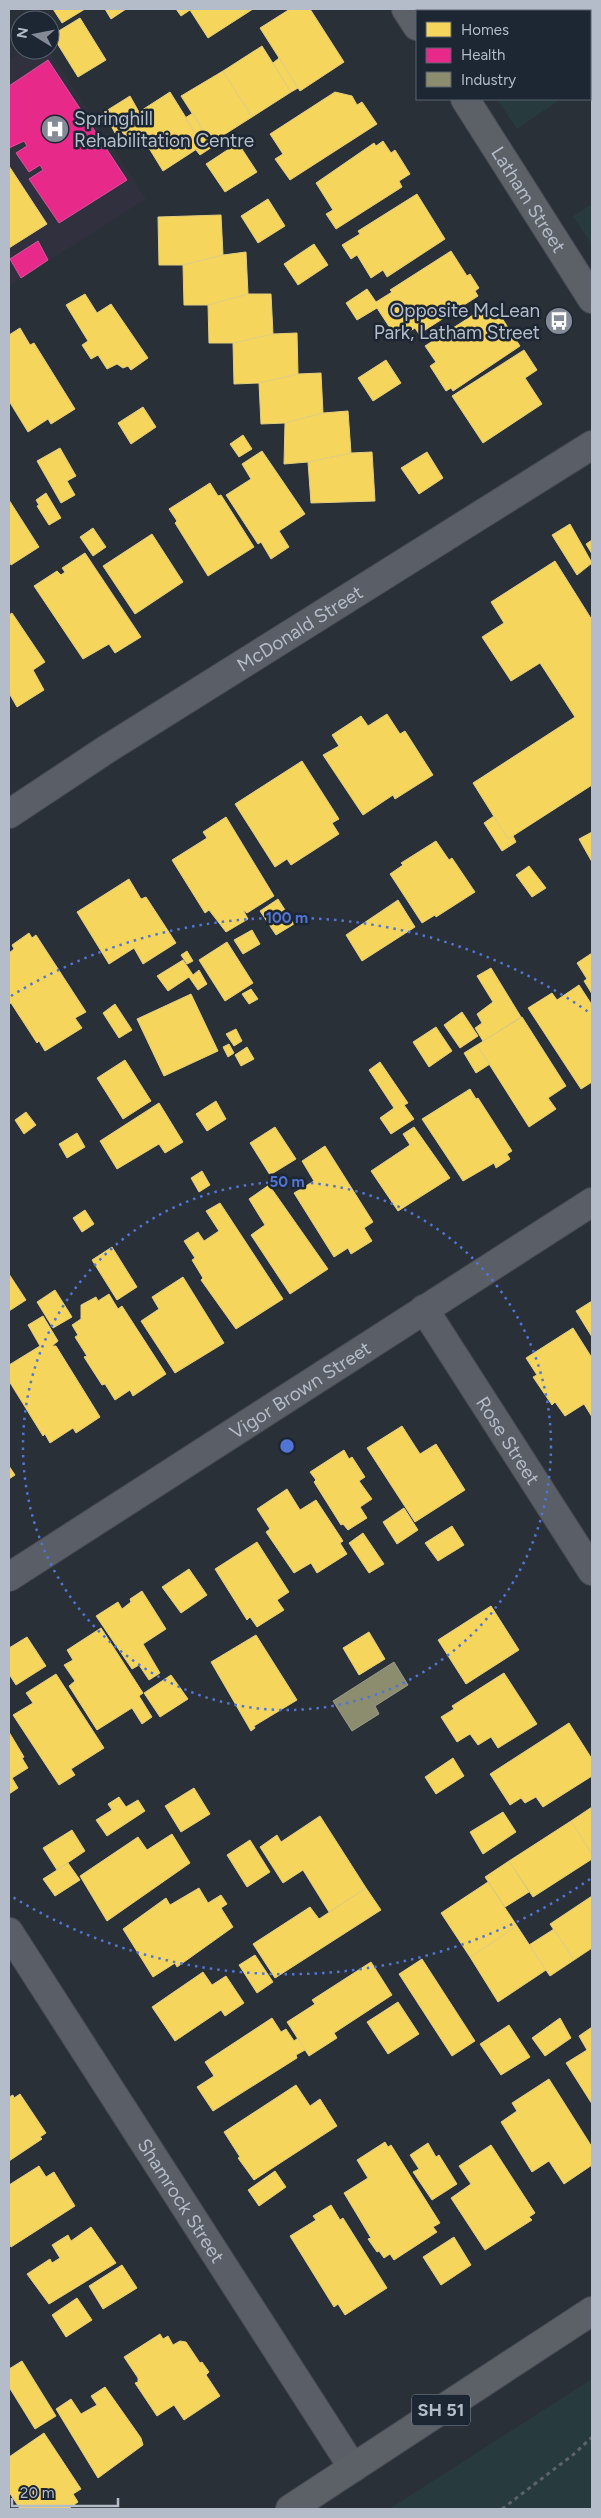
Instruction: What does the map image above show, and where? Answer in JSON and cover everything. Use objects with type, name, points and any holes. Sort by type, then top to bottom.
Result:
[{"type":"main road","points":[[406,9],[416,24]]},
{"type":"main road","name":"Latham Street","points":[[466,100],[592,300]]},
{"type":"main road","name":"SH 51","points":[[290,2509],[592,2311]]},
{"type":"street","name":"McDonald Street","points":[[9,814],[115,744],[592,445]]},
{"type":"street","name":"Vigor Brown Street","points":[[9,1577],[592,1202]]},
{"type":"street","name":"Rose Street","points":[[424,1309],[592,1571]]},
{"type":"street","name":"Shamrock Street","points":[[9,1932],[334,2440],[354,2468]]},
{"type":"path","points":[[502,2509],[592,2438]]},
{"type":"shaded area","name":"Springhill Rehabilitation Centre","points":[[9,60],[56,60],[146,199],[9,286]]},
{"type":"green space","points":[[592,9],[592,78],[591,10],[440,10]]},
{"type":"green space","points":[[498,100],[560,100],[517,129]]},
{"type":"green space","points":[[592,204],[592,245],[573,216]]},
{"type":"green space","points":[[592,2379],[592,2509],[389,2509]]},
{"type":"building: Homes","points":[[85,9],[62,23],[60,20],[60,10],[54,10]]},
{"type":"building: Homes","points":[[105,9],[126,9],[111,19]]},
{"type":"building: Homes","points":[[176,9],[253,9],[208,38],[190,10],[181,16]]},
{"type":"building: Homes","points":[[290,9],[310,9],[344,62],[300,91],[260,28]]},
{"type":"building: Homes","points":[[80,18],[106,60],[78,77],[60,48],[60,30]]},
{"type":"building: Homes","points":[[262,46],[291,92],[252,117],[223,71]]},
{"type":"building: Homes","points":[[279,58],[298,88],[291,92],[273,63]]},
{"type":"building: Homes","points":[[223,71],[252,117],[211,143],[181,96]]},
{"type":"building: Homes","points":[[170,92],[203,145],[163,171],[144,140],[132,147],[121,130],[115,133],[108,120],[102,123],[98,116],[130,96],[139,112]]},
{"type":"building: Homes","points":[[335,92],[352,96],[357,105],[362,102],[377,124],[290,180],[275,159],[283,154],[270,134]]},
{"type":"building: Homes","points":[[193,113],[211,143],[213,142],[215,145],[200,155],[196,150],[203,145],[185,118]]},
{"type":"building: Homes","points":[[383,141],[391,153],[395,150],[410,174],[399,181],[402,187],[336,229],[326,214],[333,210],[316,183],[374,143],[376,146]]},
{"type":"building: Homes","points":[[238,143],[257,172],[225,192],[206,164]]},
{"type":"building: Homes","points":[[9,166],[47,224],[9,248]]},
{"type":"building: Homes","points":[[417,194],[445,239],[387,277],[383,270],[371,278],[357,255],[351,259],[342,245],[360,234],[358,231]]},
{"type":"building: Homes","points":[[268,199],[285,226],[258,243],[241,216]]},
{"type":"building: Homes","points":[[221,215],[223,255],[183,265],[159,265],[158,217]]},
{"type":"building: Homes","points":[[314,244],[328,265],[298,285],[284,264]]},
{"type":"building: Homes","points":[[451,251],[467,276],[470,274],[479,288],[475,291],[478,296],[419,334],[415,328],[404,335],[399,326],[392,331],[377,308],[357,320],[346,303],[367,289],[376,302],[392,292],[390,290]]},
{"type":"building: Homes","points":[[246,252],[248,294],[208,305],[184,305],[183,265],[223,255]]},
{"type":"building: Homes","points":[[85,294],[97,313],[111,304],[148,358],[131,370],[128,366],[123,368],[117,364],[107,369],[98,355],[91,359],[82,345],[88,341],[66,305]]},
{"type":"building: Homes","points":[[248,294],[271,294],[273,334],[233,343],[209,343],[208,305]]},
{"type":"building: Homes","points":[[484,308],[489,317],[498,312],[520,346],[453,391],[451,388],[446,391],[430,366],[436,362],[425,346]]},
{"type":"building: Homes","points":[[20,328],[30,345],[34,343],[75,409],[51,424],[48,419],[28,432],[9,401],[9,335]]},
{"type":"building: Homes","points":[[297,333],[298,374],[259,383],[234,384],[233,343],[273,334]]},
{"type":"building: Homes","points":[[524,350],[537,370],[525,378],[542,404],[483,443],[452,396]]},
{"type":"building: Homes","points":[[386,360],[401,383],[373,401],[358,378]]},
{"type":"building: Homes","points":[[321,373],[323,413],[285,423],[261,424],[259,383],[298,374]]},
{"type":"building: Homes","points":[[143,407],[156,427],[131,444],[118,423]]},
{"type":"building: Homes","points":[[348,411],[351,453],[308,462],[284,464],[285,423],[323,413]]},
{"type":"building: Homes","points":[[243,435],[252,449],[239,457],[230,444]]},
{"type":"building: Homes","points":[[60,448],[76,476],[67,481],[75,495],[61,503],[37,461]]},
{"type":"building: Homes","points":[[262,451],[305,514],[279,531],[289,547],[271,559],[261,542],[258,544],[226,495],[251,479],[242,464]]},
{"type":"building: Homes","points":[[372,452],[375,501],[311,503],[308,462],[351,453]]},
{"type":"building: Homes","points":[[427,452],[443,478],[419,494],[401,468]]},
{"type":"building: Homes","points":[[210,483],[218,496],[221,495],[254,547],[208,576],[175,523],[177,521],[169,509]]},
{"type":"building: Homes","points":[[46,493],[61,518],[49,525],[37,506],[39,505],[36,500]]},
{"type":"building: Homes","points":[[9,500],[39,547],[11,565],[9,561]]},
{"type":"building: Homes","points":[[570,524],[592,563],[577,575],[552,535]]},
{"type":"building: Homes","points":[[93,528],[106,547],[93,556],[80,537]]},
{"type":"building: Homes","points":[[152,534],[183,582],[135,614],[103,566]]},
{"type":"building: Homes","points":[[592,540],[592,554],[586,544]]},
{"type":"building: Homes","points":[[85,553],[141,637],[115,653],[109,644],[83,659],[34,586],[57,571],[61,575],[65,572],[62,568]]},
{"type":"building: Homes","points":[[555,561],[592,620],[592,785],[508,839],[473,783],[575,717],[540,663],[511,681],[482,637],[504,623],[491,602]]},
{"type":"building: Homes","points":[[12,613],[45,662],[33,670],[44,690],[17,707],[9,693],[9,615]]},
{"type":"building: Homes","points":[[387,714],[400,734],[405,731],[433,775],[395,799],[393,795],[363,815],[323,755],[339,746],[332,735],[361,716],[368,726]]},
{"type":"building: Homes","points":[[302,761],[339,819],[332,823],[339,834],[291,865],[287,859],[275,867],[235,804]]},
{"type":"building: Homes","points":[[494,816],[508,839],[513,836],[516,842],[502,851],[484,823]]},
{"type":"building: Homes","points":[[226,817],[274,896],[247,913],[243,910],[248,919],[226,932],[209,910],[205,913],[172,860],[207,838],[203,832]]},
{"type":"building: Homes","points":[[592,832],[592,862],[579,839]]},
{"type":"building: Homes","points":[[436,841],[449,860],[452,858],[475,892],[436,917],[435,915],[422,923],[390,874],[403,865],[401,863]]},
{"type":"building: Homes","points":[[529,866],[546,888],[532,897],[516,875]]},
{"type":"building: Homes","points":[[129,879],[141,899],[146,897],[176,943],[143,964],[134,948],[109,964],[77,912]]},
{"type":"building: Homes","points":[[278,899],[294,924],[276,935],[260,911]]},
{"type":"building: Homes","points":[[398,900],[415,927],[362,961],[346,935]]},
{"type":"building: Homes","points":[[252,930],[260,944],[243,954],[234,940]]},
{"type":"building: Homes","points":[[29,933],[32,938],[36,935],[86,1012],[75,1018],[82,1028],[45,1051],[39,1041],[37,1043],[11,1003],[9,1004],[9,953],[14,949],[12,945]]},
{"type":"building: Homes","points":[[227,942],[253,983],[225,1001],[199,960]]},
{"type":"building: Homes","points":[[187,951],[193,961],[187,964],[181,955]]},
{"type":"building: Homes","points":[[592,953],[592,994],[584,981],[587,979],[577,963]]},
{"type":"building: Homes","points":[[183,960],[193,975],[199,970],[207,984],[198,990],[189,977],[168,991],[157,976]]},
{"type":"building: Homes","points":[[491,968],[521,1017],[483,1041],[475,1028],[482,1023],[477,1014],[493,1002],[477,976]]},
{"type":"building: Homes","points":[[579,985],[592,1005],[592,1082],[581,1089],[528,1008],[552,993],[557,1000]]},
{"type":"building: Homes","points":[[251,989],[258,999],[249,1004],[242,994]]},
{"type":"building: Homes","points":[[191,994],[218,1051],[164,1076],[137,1019]]},
{"type":"building: Homes","points":[[115,1004],[132,1030],[119,1038],[103,1013]]},
{"type":"building: Homes","points":[[462,1012],[478,1036],[460,1048],[444,1025]]},
{"type":"building: Homes","points":[[522,1017],[566,1086],[548,1098],[556,1109],[529,1127],[477,1045]]},
{"type":"building: Homes","points":[[436,1027],[452,1051],[429,1067],[413,1042]]},
{"type":"building: Homes","points":[[236,1029],[242,1041],[234,1046],[226,1034]]},
{"type":"building: Homes","points":[[229,1044],[234,1053],[228,1057],[223,1047]]},
{"type":"building: Homes","points":[[477,1045],[490,1064],[476,1073],[464,1053]]},
{"type":"building: Homes","points":[[247,1047],[254,1059],[241,1066],[235,1055]]},
{"type":"building: Homes","points":[[125,1060],[151,1101],[123,1119],[97,1078]]},
{"type":"building: Homes","points":[[380,1062],[408,1103],[404,1105],[414,1119],[391,1134],[380,1118],[394,1108],[369,1070]]},
{"type":"building: Homes","points":[[470,1089],[476,1099],[478,1098],[512,1151],[507,1154],[510,1159],[496,1168],[494,1163],[463,1181],[422,1119]]},
{"type":"building: Homes","points":[[216,1101],[226,1119],[207,1131],[196,1114]]},
{"type":"building: Homes","points":[[159,1103],[183,1142],[165,1153],[159,1144],[117,1169],[100,1141]]},
{"type":"building: Homes","points":[[26,1112],[36,1125],[24,1134],[15,1120]]},
{"type":"building: Homes","points":[[275,1127],[296,1159],[270,1175],[250,1143]]},
{"type":"building: Homes","points":[[414,1127],[450,1178],[398,1211],[371,1171],[410,1145],[403,1134]]},
{"type":"building: Homes","points":[[77,1133],[85,1147],[67,1158],[59,1144]]},
{"type":"building: Homes","points":[[325,1146],[373,1222],[364,1228],[372,1241],[351,1254],[348,1248],[334,1257],[294,1193],[314,1181],[302,1161]]},
{"type":"building: Homes","points":[[202,1171],[210,1185],[199,1192],[191,1178]]},
{"type":"building: Homes","points":[[269,1185],[328,1269],[290,1294],[251,1235],[265,1225],[249,1199]]},
{"type":"building: Homes","points":[[220,1203],[283,1299],[236,1329],[201,1280],[203,1278],[192,1260],[195,1258],[184,1241],[198,1232],[204,1241],[219,1231],[206,1211]]},
{"type":"building: Homes","points":[[85,1210],[94,1224],[82,1232],[73,1218]]},
{"type":"building: Homes","points":[[112,1247],[137,1287],[117,1300],[92,1260]]},
{"type":"building: Homes","points":[[9,1274],[26,1300],[9,1311]]},
{"type":"building: Homes","points":[[183,1277],[224,1343],[175,1373],[141,1321],[159,1309],[152,1297]]},
{"type":"building: Homes","points":[[55,1290],[72,1317],[53,1328],[37,1302]]},
{"type":"building: Homes","points":[[109,1294],[118,1309],[122,1306],[166,1374],[133,1396],[130,1390],[115,1400],[105,1384],[102,1385],[84,1357],[87,1356],[75,1337],[78,1335],[72,1325],[81,1319],[81,1305],[96,1297],[98,1301]]},
{"type":"building: Homes","points":[[592,1301],[592,1337],[576,1311]]},
{"type":"building: Homes","points":[[43,1316],[58,1341],[52,1346],[56,1346],[100,1417],[76,1433],[73,1428],[50,1443],[45,1434],[43,1436],[9,1381],[9,1365],[40,1346],[28,1325]]},
{"type":"building: Homes","points":[[573,1328],[592,1358],[592,1417],[584,1404],[565,1416],[555,1402],[552,1405],[533,1377],[537,1375],[526,1358]]},
{"type":"building: Homes","points":[[402,1426],[420,1454],[436,1444],[465,1490],[415,1522],[367,1448]]},
{"type":"building: Homes","points":[[344,1450],[349,1459],[352,1457],[365,1477],[359,1481],[372,1499],[360,1507],[367,1518],[348,1530],[343,1524],[341,1525],[314,1482],[316,1480],[310,1472]]},
{"type":"building: Homes","points":[[9,1466],[15,1475],[9,1479]]},
{"type":"building: Homes","points":[[287,1489],[300,1510],[316,1500],[343,1541],[340,1543],[347,1554],[317,1573],[311,1563],[294,1573],[266,1532],[270,1529],[257,1509]]},
{"type":"building: Homes","points":[[404,1508],[418,1530],[397,1544],[383,1522]]},
{"type":"building: Homes","points":[[452,1526],[464,1545],[438,1561],[425,1543]]},
{"type":"building: Homes","points":[[363,1533],[384,1564],[369,1573],[349,1543]]},
{"type":"building: Homes","points":[[257,1542],[289,1592],[277,1600],[284,1610],[257,1627],[250,1617],[247,1620],[215,1569]]},
{"type":"building: Homes","points":[[189,1569],[207,1595],[181,1613],[162,1587]]},
{"type":"building: Homes","points":[[142,1591],[166,1629],[143,1644],[160,1673],[149,1680],[139,1665],[132,1669],[96,1616],[118,1602],[122,1609],[131,1602],[130,1599]]},
{"type":"building: Homes","points":[[491,1606],[519,1650],[466,1684],[438,1640]]},
{"type":"building: Homes","points":[[101,1628],[143,1693],[139,1696],[152,1717],[142,1724],[132,1708],[97,1730],[69,1686],[75,1681],[64,1665],[73,1660],[67,1650]]},
{"type":"building: Homes","points":[[369,1632],[385,1659],[359,1675],[343,1648]]},
{"type":"building: Homes","points":[[256,1635],[297,1700],[254,1726],[255,1728],[251,1731],[211,1662]]},
{"type":"building: Homes","points":[[27,1637],[46,1666],[16,1685],[9,1674],[9,1648]]},
{"type":"building: Homes","points":[[504,1673],[537,1724],[498,1748],[491,1737],[478,1745],[470,1734],[457,1742],[441,1717],[454,1709],[452,1706]]},
{"type":"building: Homes","points":[[56,1674],[104,1748],[71,1769],[75,1775],[59,1785],[13,1715],[33,1703],[26,1693]]},
{"type":"building: Homes","points":[[171,1675],[188,1699],[160,1717],[144,1693]]},
{"type":"building: Homes","points":[[569,1723],[592,1759],[592,1776],[543,1807],[536,1797],[525,1803],[521,1798],[510,1805],[490,1774]]},
{"type":"building: Homes","points":[[9,1732],[24,1757],[22,1758],[28,1768],[12,1778],[18,1788],[9,1794]]},
{"type":"building: Homes","points":[[453,1758],[464,1776],[436,1794],[425,1777]]},
{"type":"building: Homes","points":[[194,1788],[210,1814],[181,1832],[165,1806]]},
{"type":"building: Homes","points":[[119,1797],[126,1807],[138,1800],[145,1811],[107,1836],[96,1820],[112,1810],[108,1804]]},
{"type":"building: Homes","points":[[592,1807],[592,1854],[571,1821]]},
{"type":"building: Homes","points":[[503,1812],[516,1832],[483,1854],[470,1832]]},
{"type":"building: Homes","points":[[320,1816],[366,1888],[329,1912],[303,1870],[283,1883],[260,1847],[277,1835],[281,1842]]},
{"type":"building: Homes","points":[[571,1821],[592,1854],[592,1859],[533,1897],[509,1861]]},
{"type":"building: Homes","points":[[72,1830],[85,1851],[57,1870],[43,1848]]},
{"type":"building: Homes","points":[[172,1834],[190,1863],[107,1921],[80,1876],[138,1837],[147,1850]]},
{"type":"building: Homes","points":[[250,1840],[270,1872],[247,1887],[227,1855]]},
{"type":"building: Homes","points":[[509,1861],[529,1892],[505,1907],[485,1877]]},
{"type":"building: Homes","points":[[68,1863],[80,1880],[55,1896],[43,1879]]},
{"type":"building: Homes","points":[[488,1882],[517,1926],[470,1957],[441,1913]]},
{"type":"building: Homes","points":[[199,1888],[208,1903],[221,1895],[227,1904],[221,1908],[233,1927],[177,1967],[175,1963],[153,1977],[123,1929],[166,1898],[170,1905]]},
{"type":"building: Homes","points":[[366,1888],[381,1910],[275,1978],[253,1944],[310,1907],[319,1919]]},
{"type":"building: Homes","points":[[592,1896],[592,1948],[574,1960],[550,1924]]},
{"type":"building: Homes","points":[[517,1926],[546,1970],[498,2002],[470,1957]]},
{"type":"building: Homes","points":[[554,1929],[574,1960],[550,1976],[529,1945]]},
{"type":"building: Homes","points":[[255,1955],[273,1982],[257,1993],[239,1965]]},
{"type":"building: Homes","points":[[422,1959],[475,2041],[452,2056],[399,1974]]},
{"type":"building: Homes","points":[[371,1962],[392,1995],[334,2033],[337,2038],[309,2056],[287,2022],[315,2004],[312,2000]]},
{"type":"building: Homes","points":[[203,1972],[212,1985],[226,1976],[244,2003],[225,2016],[221,2010],[175,2041],[152,2007]]},
{"type":"building: Homes","points":[[398,2002],[419,2034],[388,2054],[367,2022]]},
{"type":"building: Homes","points":[[272,2018],[281,2032],[286,2029],[294,2041],[298,2038],[305,2050],[296,2055],[297,2058],[213,2111],[197,2087],[214,2076],[205,2062]]},
{"type":"building: Homes","points":[[560,2018],[571,2038],[545,2056],[532,2038]]},
{"type":"building: Homes","points":[[509,2025],[530,2057],[501,2075],[480,2044]]},
{"type":"building: Homes","points":[[592,2027],[592,2104],[566,2063],[587,2050],[579,2036]]},
{"type":"building: Homes","points":[[549,2079],[592,2147],[592,2165],[564,2184],[549,2161],[532,2172],[501,2122],[517,2111],[512,2103]]},
{"type":"building: Homes","points":[[296,2085],[310,2106],[320,2099],[337,2126],[254,2180],[238,2158],[240,2157],[224,2132]]},
{"type":"building: Homes","points":[[20,2094],[46,2133],[40,2137],[42,2139],[9,2161],[9,2097],[13,2095],[14,2098]]},
{"type":"building: Homes","points":[[385,2142],[388,2147],[391,2145],[440,2223],[433,2227],[437,2232],[394,2260],[390,2254],[384,2258],[379,2251],[377,2252],[368,2239],[371,2238],[344,2193],[368,2178],[357,2160]]},
{"type":"building: Homes","points":[[428,2143],[436,2157],[439,2155],[457,2184],[432,2200],[413,2172],[419,2169],[410,2155]]},
{"type":"building: Homes","points":[[491,2145],[535,2213],[529,2217],[532,2220],[485,2250],[451,2198],[471,2184],[459,2166]]},
{"type":"building: Homes","points":[[39,2166],[46,2177],[54,2172],[75,2206],[11,2247],[9,2244],[9,2185]]},
{"type":"building: Homes","points":[[275,2171],[286,2187],[259,2206],[248,2190]]},
{"type":"building: Homes","points":[[331,2205],[340,2220],[343,2218],[387,2288],[345,2315],[338,2304],[334,2307],[290,2236],[316,2220],[313,2216]]},
{"type":"building: Homes","points":[[91,2227],[116,2263],[49,2304],[27,2274],[50,2259],[52,2263],[60,2258],[52,2245],[68,2235],[71,2241]]},
{"type":"building: Homes","points":[[454,2237],[471,2265],[441,2285],[423,2257]]},
{"type":"building: Homes","points":[[122,2265],[137,2288],[103,2309],[89,2286]]},
{"type":"building: Homes","points":[[77,2298],[92,2320],[66,2337],[52,2315]]},
{"type":"building: Homes","points":[[160,2334],[163,2339],[168,2336],[173,2345],[180,2341],[186,2342],[200,2363],[202,2362],[209,2372],[206,2375],[220,2396],[184,2420],[174,2405],[157,2416],[135,2383],[138,2382],[138,2378],[124,2357]]},
{"type":"building: Homes","points":[[22,2361],[56,2416],[35,2429],[9,2387],[9,2369]]},
{"type":"building: Homes","points":[[105,2387],[141,2438],[143,2445],[98,2478],[56,2409],[71,2399],[81,2414],[97,2405],[91,2396]]},
{"type":"building: Homes","points":[[44,2433],[81,2489],[73,2494],[78,2502],[68,2509],[20,2509],[9,2492],[9,2457]]},
{"type":"building: Health","points":[[48,60],[127,180],[59,223],[29,179],[43,170],[40,165],[29,172],[16,153],[27,146],[24,141],[9,148],[9,86]]},
{"type":"building: Health","points":[[38,241],[48,260],[21,278],[10,259]]},
{"type":"building: Industry","points":[[394,1662],[408,1685],[375,1706],[379,1714],[352,1731],[333,1701]]},
{"type":"place","name":"Springhill Rehabilitation Centre","points":[[55,129]]},
{"type":"place","name":"Opposite McLean Park, Latham Street","points":[[559,321]]}]
